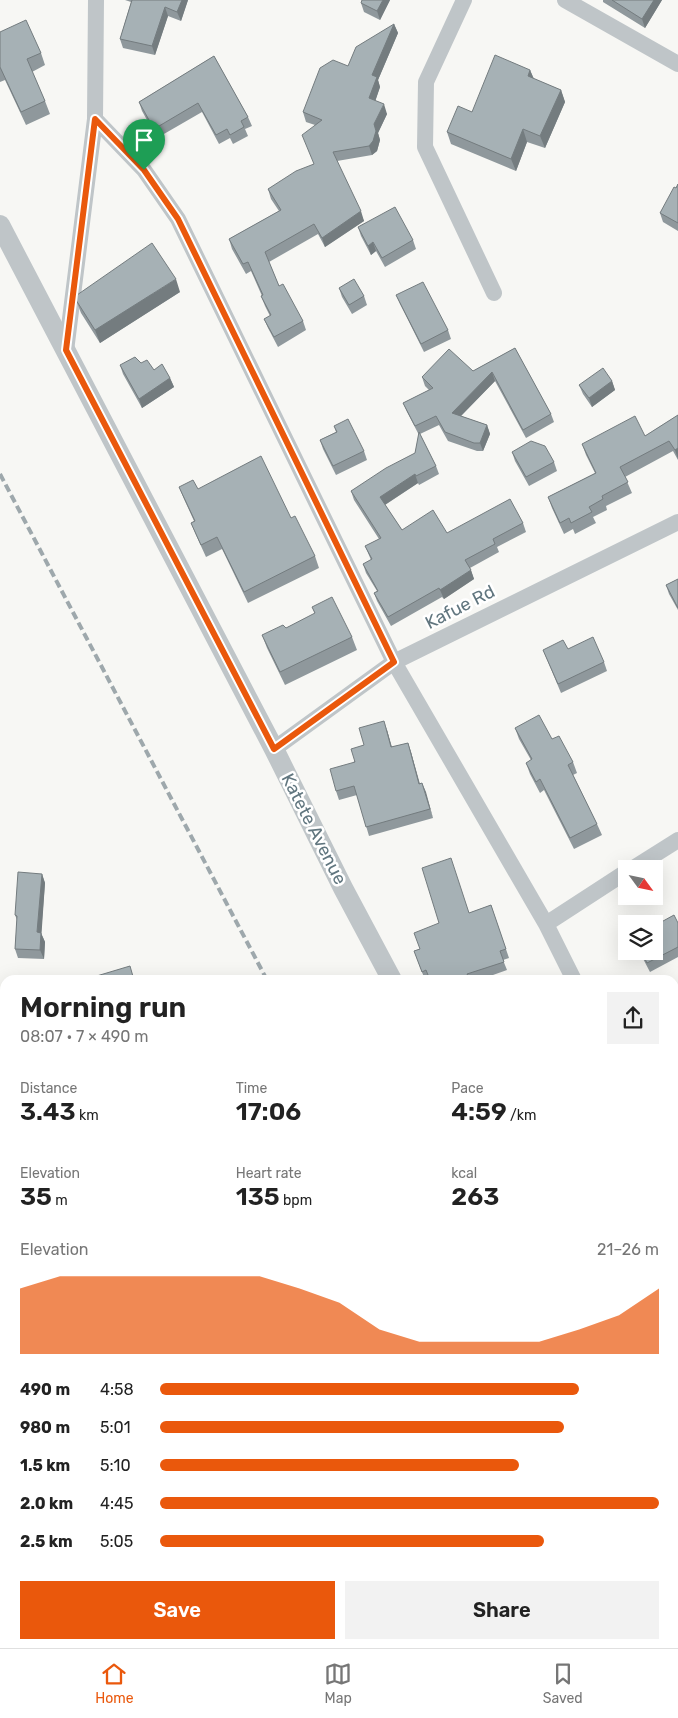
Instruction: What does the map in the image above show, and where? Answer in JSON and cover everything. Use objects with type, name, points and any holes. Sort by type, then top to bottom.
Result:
[{"type":"street","points":[[66,350],[95,119],[96,0]]},
{"type":"street","points":[[464,0],[426,82],[425,147],[494,293]]},
{"type":"street","points":[[565,0],[678,64]]},
{"type":"street","points":[[95,119],[144,170],[178,219],[394,662],[546,924],[572,975]]},
{"type":"street","name":"Katete Avenue","points":[[0,225],[274,749],[343,888],[389,975]]},
{"type":"street","name":"Kafue Rd","points":[[274,749],[394,662],[563,577],[678,522]]},
{"type":"street","points":[[646,860],[678,840]]},
{"type":"street","points":[[546,924],[618,877]]},
{"type":"building","points":[[132,0],[182,0],[177,12],[165,7],[152,46],[120,39]]},
{"type":"building","points":[[362,0],[383,0],[377,11],[361,3]]},
{"type":"building","points":[[612,0],[654,0],[642,19]]},
{"type":"building","points":[[26,20],[41,53],[27,59],[45,101],[21,112],[0,67],[0,32]]},
{"type":"building","points":[[394,24],[372,75],[377,77],[369,98],[384,104],[374,124],[376,131],[373,141],[369,146],[333,152],[361,211],[322,238],[314,224],[265,252],[279,286],[283,284],[303,321],[274,337],[264,319],[271,315],[261,296],[263,295],[248,262],[243,264],[229,239],[281,210],[268,189],[296,171],[314,164],[302,135],[322,120],[303,112],[320,68],[333,60],[348,66],[356,47]]},
{"type":"building","points":[[495,55],[530,70],[528,76],[561,90],[540,136],[523,129],[511,159],[447,132],[458,106],[472,112]]},
{"type":"building","points":[[214,56],[248,117],[241,121],[244,127],[230,135],[227,129],[216,135],[198,103],[154,129],[139,102]]},
{"type":"building","points":[[678,184],[678,223],[660,213],[674,187],[676,188]]},
{"type":"building","points":[[395,207],[413,240],[382,258],[373,242],[368,246],[358,227]]},
{"type":"building","points":[[152,243],[176,279],[95,330],[76,300],[77,295]]},
{"type":"building","points":[[354,279],[364,296],[349,305],[339,288]]},
{"type":"building","points":[[423,282],[448,330],[421,344],[396,295]]},
{"type":"building","points":[[515,348],[551,414],[523,430],[492,372],[452,413],[487,425],[480,443],[474,443],[445,432],[436,416],[415,426],[403,403],[433,388],[422,377],[449,349],[473,371]]},
{"type":"building","points":[[135,357],[141,363],[147,360],[154,370],[162,364],[170,378],[139,399],[120,365]]},
{"type":"building","points":[[603,368],[612,381],[589,398],[579,385]]},
{"type":"building","points":[[678,415],[678,448],[675,450],[669,441],[620,467],[628,482],[602,496],[603,499],[589,507],[592,512],[571,523],[569,518],[560,523],[548,497],[596,473],[582,444],[635,416],[645,436]]},
{"type":"building","points":[[348,419],[364,451],[333,466],[320,440],[337,432],[334,426]]},
{"type":"building","points":[[419,432],[436,466],[416,476],[415,474],[380,497],[402,530],[433,510],[447,533],[510,499],[523,523],[493,539],[495,544],[465,560],[471,570],[440,590],[439,588],[388,617],[374,593],[378,591],[363,564],[372,559],[365,546],[381,538],[351,491],[386,468],[415,453]]},
{"type":"building","points":[[531,441],[545,446],[554,462],[526,477],[512,452]]},
{"type":"building","points":[[261,456],[291,518],[295,516],[315,556],[244,592],[217,537],[201,545],[191,523],[195,521],[179,487],[193,480],[198,489]]},
{"type":"building","points":[[678,579],[678,608],[666,585]]},
{"type":"building","points":[[332,597],[352,637],[280,672],[262,635],[283,625],[286,628],[315,613],[312,607]]},
{"type":"building","points":[[593,637],[604,662],[558,684],[543,650],[563,640],[568,649]]},
{"type":"building","points":[[539,715],[552,739],[559,736],[573,762],[568,765],[597,824],[570,838],[540,779],[536,782],[526,763],[532,759],[515,728]]},
{"type":"building","points":[[384,721],[391,747],[408,743],[419,784],[422,783],[430,809],[366,827],[354,786],[336,791],[330,769],[355,762],[351,749],[364,745],[359,728]]},
{"type":"building","points":[[451,858],[469,913],[491,905],[506,949],[500,951],[504,962],[468,975],[428,975],[426,970],[422,972],[414,951],[420,949],[414,933],[439,923],[422,868]]},
{"type":"building","points":[[18,872],[42,874],[37,932],[41,933],[40,950],[15,949]]},
{"type":"building","points":[[674,915],[678,923],[678,947],[663,955],[663,921]]},
{"type":"building","points":[[130,966],[133,975],[100,975]]},
{"type":"railway","points":[[0,474],[264,975]]},
{"type":"route","points":[[95,119],[144,170],[178,219],[394,662],[274,749],[66,350],[95,119]]}]
